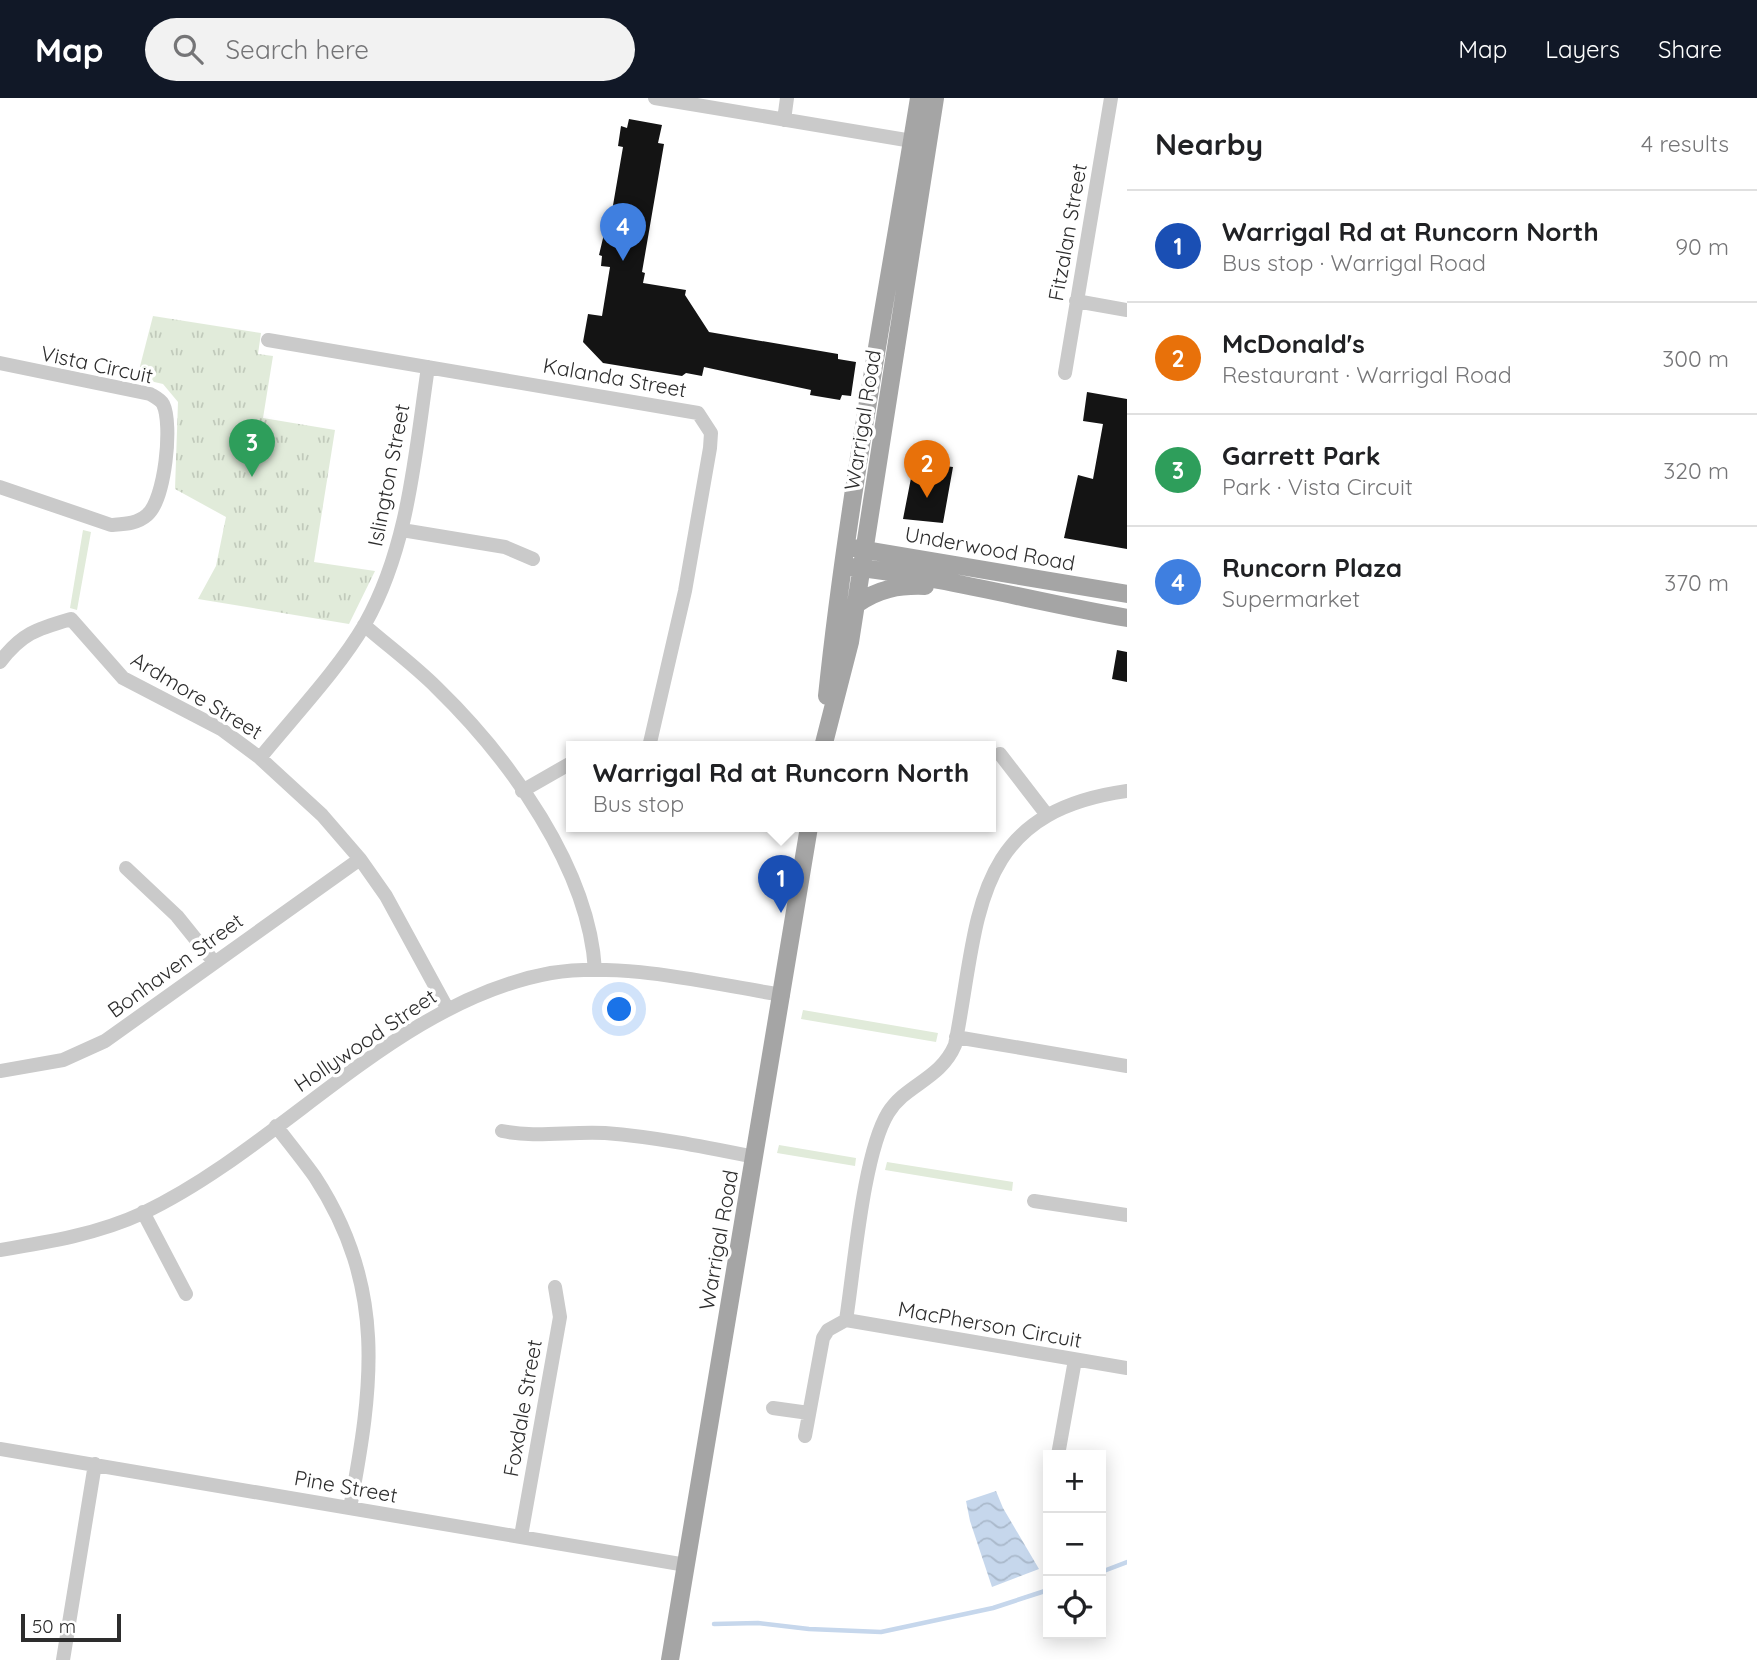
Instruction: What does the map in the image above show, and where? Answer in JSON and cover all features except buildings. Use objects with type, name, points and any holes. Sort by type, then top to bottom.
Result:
[{"type":"main road","name":"Warrigal Road","points":[[824,741],[850,642],[902,313],[919,143],[919,98]]},
{"type":"main road","name":"Warrigal Road","points":[[823,741],[842,566],[883,310],[919,143],[935,98]]},
{"type":"main road","points":[[883,310],[902,313]]},
{"type":"main road","name":"Underwood Road","points":[[845,547],[1127,594]]},
{"type":"main road","name":"Underwood Road","points":[[842,566],[930,578],[981,591],[1127,618]]},
{"type":"main road","name":"Underwood Road","points":[[856,604],[869,595],[894,587],[981,591]]},
{"type":"main road","points":[[1090,612],[1094,589]]},
{"type":"main road","name":"Warrigal Road","points":[[670,1660],[808,832]]},
{"type":"street","points":[[654,98],[919,143]]},
{"type":"street","points":[[784,120],[787,98]]},
{"type":"street","name":"Fitzalan Street","points":[[1065,373],[1111,98]]},
{"type":"street","points":[[1076,301],[1127,310]]},
{"type":"street","name":"Kalanda Street","points":[[268,340],[698,413],[711,433],[685,591],[650,741]]},
{"type":"street","name":"Vista Circuit","points":[[0,363],[150,394],[158,399],[165,414],[165,465],[160,498],[147,516],[130,524],[111,525],[0,487]]},
{"type":"street","name":"Islington Street","points":[[260,758],[364,625],[386,581],[402,530],[428,367]]},
{"type":"street","points":[[402,530],[505,547],[533,559]]},
{"type":"street","name":"Ardmore Street","points":[[0,662],[14,643],[33,630],[71,619],[123,678],[221,729],[260,758],[322,815],[360,859],[386,896],[447,1008]]},
{"type":"street","points":[[364,625],[437,687],[484,740],[522,791],[561,854],[584,906],[593,941],[595,970]]},
{"type":"street","points":[[1000,754],[1047,815]]},
{"type":"street","points":[[522,791],[566,766]]},
{"type":"street","points":[[805,1436],[823,1339],[828,1330],[846,1320],[871,1163],[880,1132],[888,1112],[902,1098],[939,1071],[949,1058],[956,1037],[977,915],[985,889],[1018,837],[1047,815],[1083,799],[1127,791]]},
{"type":"street","name":"Bonhaven Street","points":[[0,1071],[63,1060],[105,1041],[360,859]]},
{"type":"street","points":[[126,868],[177,916],[214,962]]},
{"type":"street","name":"Hollywood Street","points":[[0,1250],[58,1241],[108,1227],[143,1212],[193,1185],[447,1008],[499,986],[553,973],[595,970],[783,995]]},
{"type":"street","points":[[956,1037],[1127,1066]]},
{"type":"street","points":[[276,1126],[315,1178],[335,1214],[353,1255],[365,1298],[370,1337],[370,1380],[350,1508]]},
{"type":"street","points":[[502,1131],[525,1136],[602,1133],[683,1142],[755,1157]]},
{"type":"street","points":[[1034,1201],[1127,1215]]},
{"type":"street","points":[[143,1212],[186,1294]]},
{"type":"street","name":"Foxdale Street","points":[[521,1536],[560,1317],[555,1287]]},
{"type":"street","name":"MacPherson Circuit","points":[[846,1320],[1127,1368]]},
{"type":"street","points":[[1060,1450],[1075,1360]]},
{"type":"street","points":[[773,1408],[809,1413]]},
{"type":"street","name":"Pine Street","points":[[0,1448],[686,1564]]},
{"type":"street","points":[[63,1660],[95,1464]]},
{"type":"green space","points":[[153,316],[261,333],[258,354],[273,356],[263,418],[335,430],[314,562],[375,571],[349,624],[198,599],[216,566],[226,517],[175,489],[178,402],[163,384],[137,378]]},
{"type":"green space","points":[[83,530],[91,532],[77,610],[70,608]]},
{"type":"green space","points":[[803,1010],[938,1033],[936,1042],[801,1019]]},
{"type":"green space","points":[[779,1145],[856,1158],[855,1166],[777,1153]]},
{"type":"green space","points":[[887,1162],[1013,1182],[1012,1191],[885,1170]]},
{"type":"water","points":[[996,1491],[1039,1569],[992,1587],[966,1501]]},
{"type":"waterway","points":[[1106,1570],[1127,1562]]},
{"type":"waterway","points":[[714,1624],[758,1623],[809,1629],[881,1632],[993,1608],[1043,1592]]},
{"type":"place","name":"Runcorn Plaza","points":[[623,261]]},
{"type":"place","name":"Garrett Park","points":[[252,477]]},
{"type":"place","name":"McDonald's","points":[[927,498]]},
{"type":"place","name":"Warrigal Rd at Runcorn North","points":[[781,913]]}]
